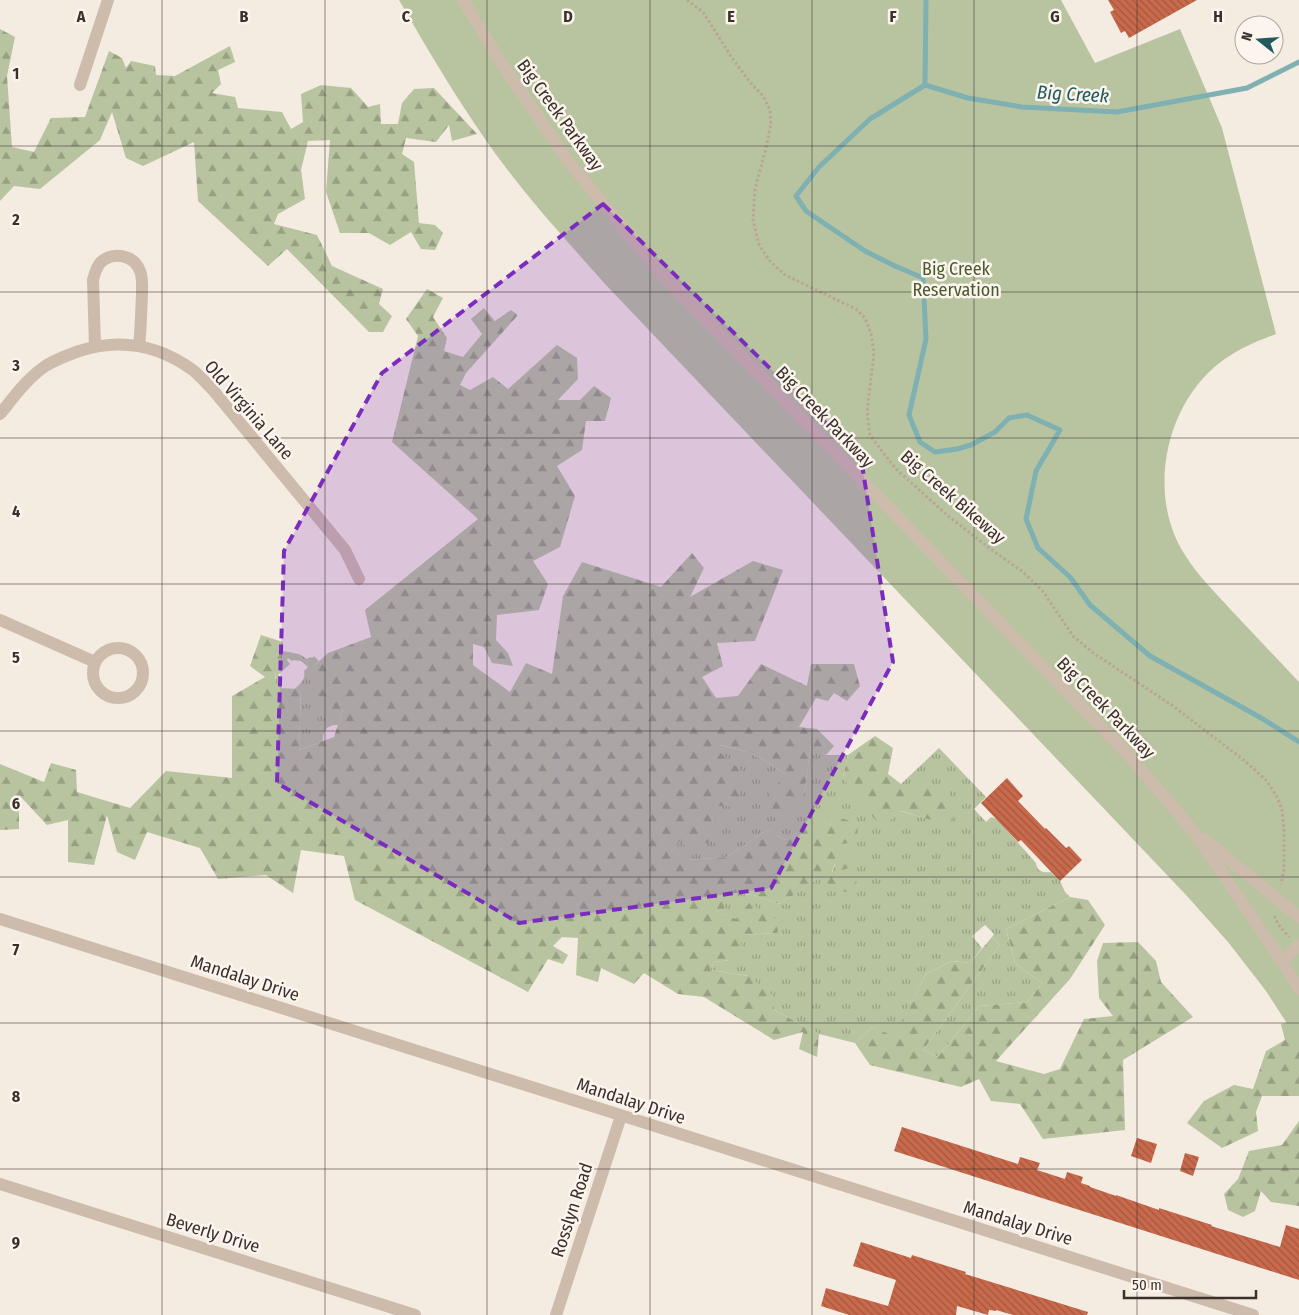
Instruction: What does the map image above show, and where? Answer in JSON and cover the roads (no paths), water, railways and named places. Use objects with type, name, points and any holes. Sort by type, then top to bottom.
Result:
[{"type":"street","points":[[80,86],[108,0]]},
{"type":"street","name":"Big Creek Parkway","points":[[463,0],[500,61],[568,161],[659,271],[1132,760],[1194,832],[1299,988]]},
{"type":"street","points":[[95,346],[93,280],[95,270],[100,263],[117,255],[128,257],[140,271],[142,280],[139,346]]},
{"type":"street","name":"Old Virginia Lane","points":[[0,414],[19,391],[47,365],[65,356],[95,346],[112,344],[139,346],[160,351],[196,372],[213,390],[345,550],[359,579]]},
{"type":"street","points":[[0,620],[95,662]]},
{"type":"street","points":[[113,648],[129,650],[136,655],[143,669],[141,683],[132,694],[125,697],[109,696],[102,692],[94,679],[93,670],[95,662],[106,651],[113,648]]},
{"type":"street","name":"Big Creek Parkway","points":[[1194,832],[1299,917]]},
{"type":"street","name":"Mandalay Drive","points":[[0,919],[1253,1315]]},
{"type":"street","points":[[1282,961],[1299,945]]},
{"type":"street","name":"Rosslyn Road","points":[[556,1315],[621,1116]]},
{"type":"street","name":"Beverly Drive","points":[[0,1184],[416,1315]]},
{"type":"waterway","name":"Big Creek","points":[[926,0],[925,85],[968,98],[1022,107],[1117,112],[1247,88],[1299,62]]},
{"type":"waterway","points":[[925,85],[870,119],[819,167],[796,196],[806,211],[865,251],[923,278],[926,339],[909,415],[920,442],[935,452],[957,449],[971,445],[995,432],[1009,418],[1027,415],[1060,430],[1036,471],[1026,519],[1038,548],[1070,577],[1090,605],[1150,656],[1263,719],[1299,742]]},
{"type":"park label","name":"Big Creek Reservation","points":[[956,279]]}]
